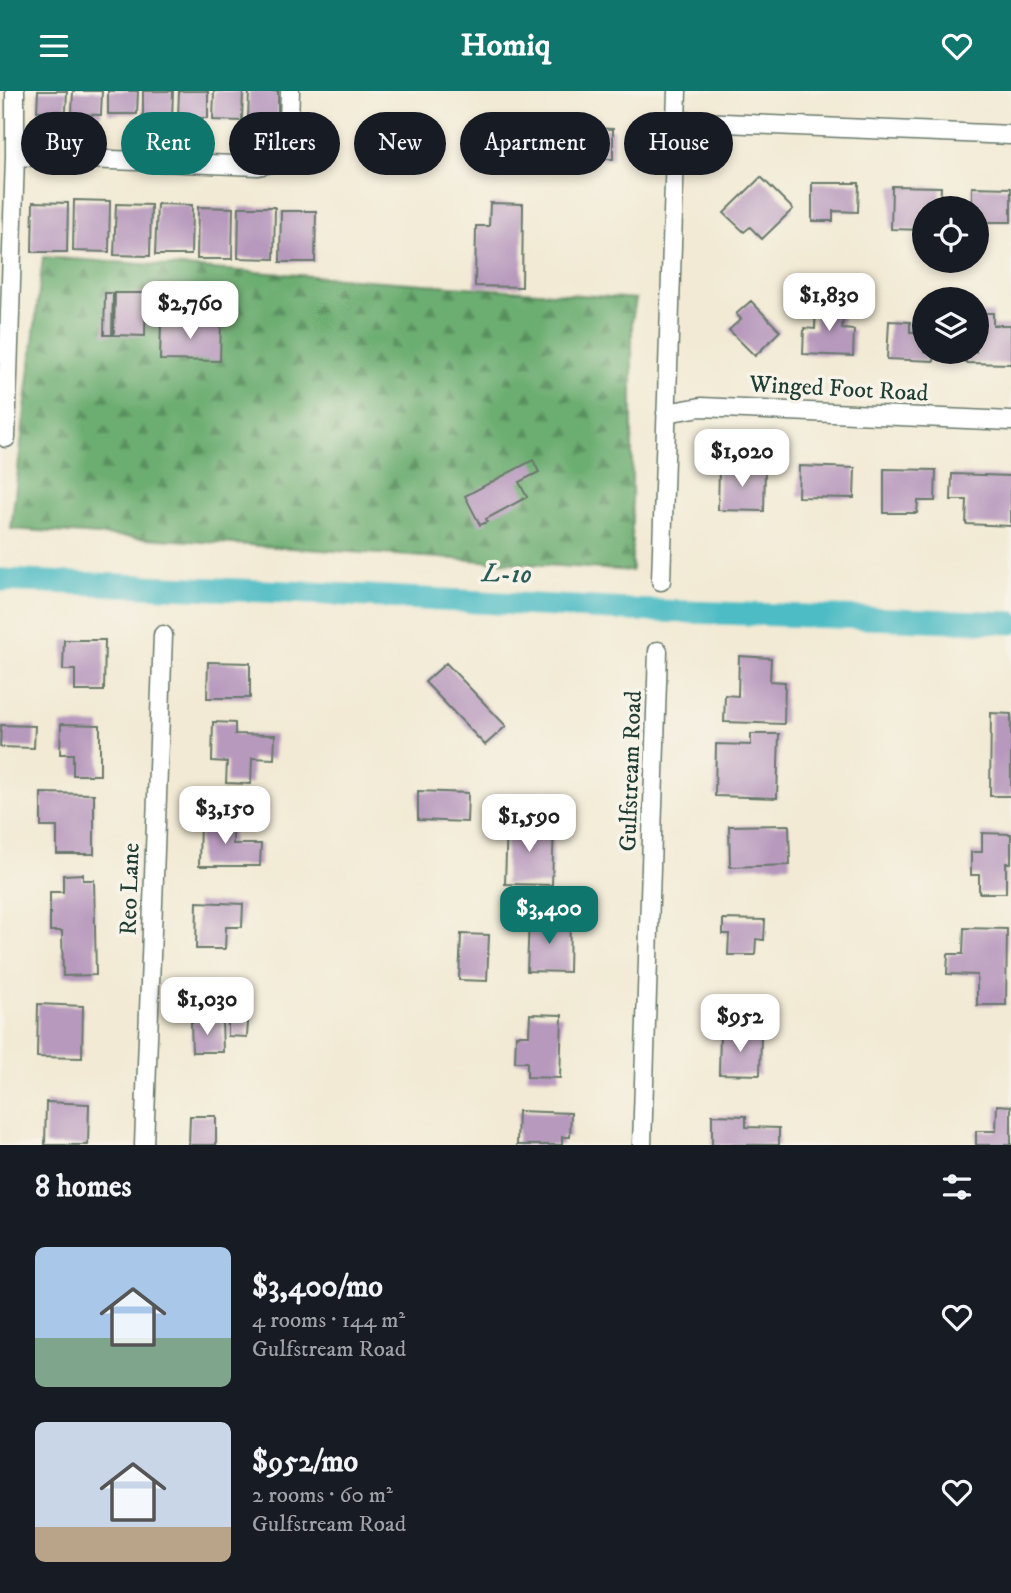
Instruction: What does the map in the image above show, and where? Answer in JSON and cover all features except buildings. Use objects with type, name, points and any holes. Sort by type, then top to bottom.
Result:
[{"type":"street","points":[[6,438],[7,179],[15,156],[15,91]]},
{"type":"street","points":[[15,156],[258,166],[280,161],[288,152],[290,91]]},
{"type":"street","points":[[676,112],[677,91]]},
{"type":"street","points":[[733,123],[1011,135]]},
{"type":"street","points":[[661,582],[674,175]]},
{"type":"street","name":"Winged Foot Road","points":[[666,413],[701,407],[1011,421]]},
{"type":"street","name":"Reo Lane","points":[[144,1145],[163,635]]},
{"type":"street","name":"Gulfstream Road","points":[[642,1145],[658,651]]},
{"type":"green space","points":[[43,257],[636,299],[632,321],[632,571],[11,529]]},
{"type":"waterway","name":"L-10","points":[[0,580],[630,610],[1011,623]]}]
